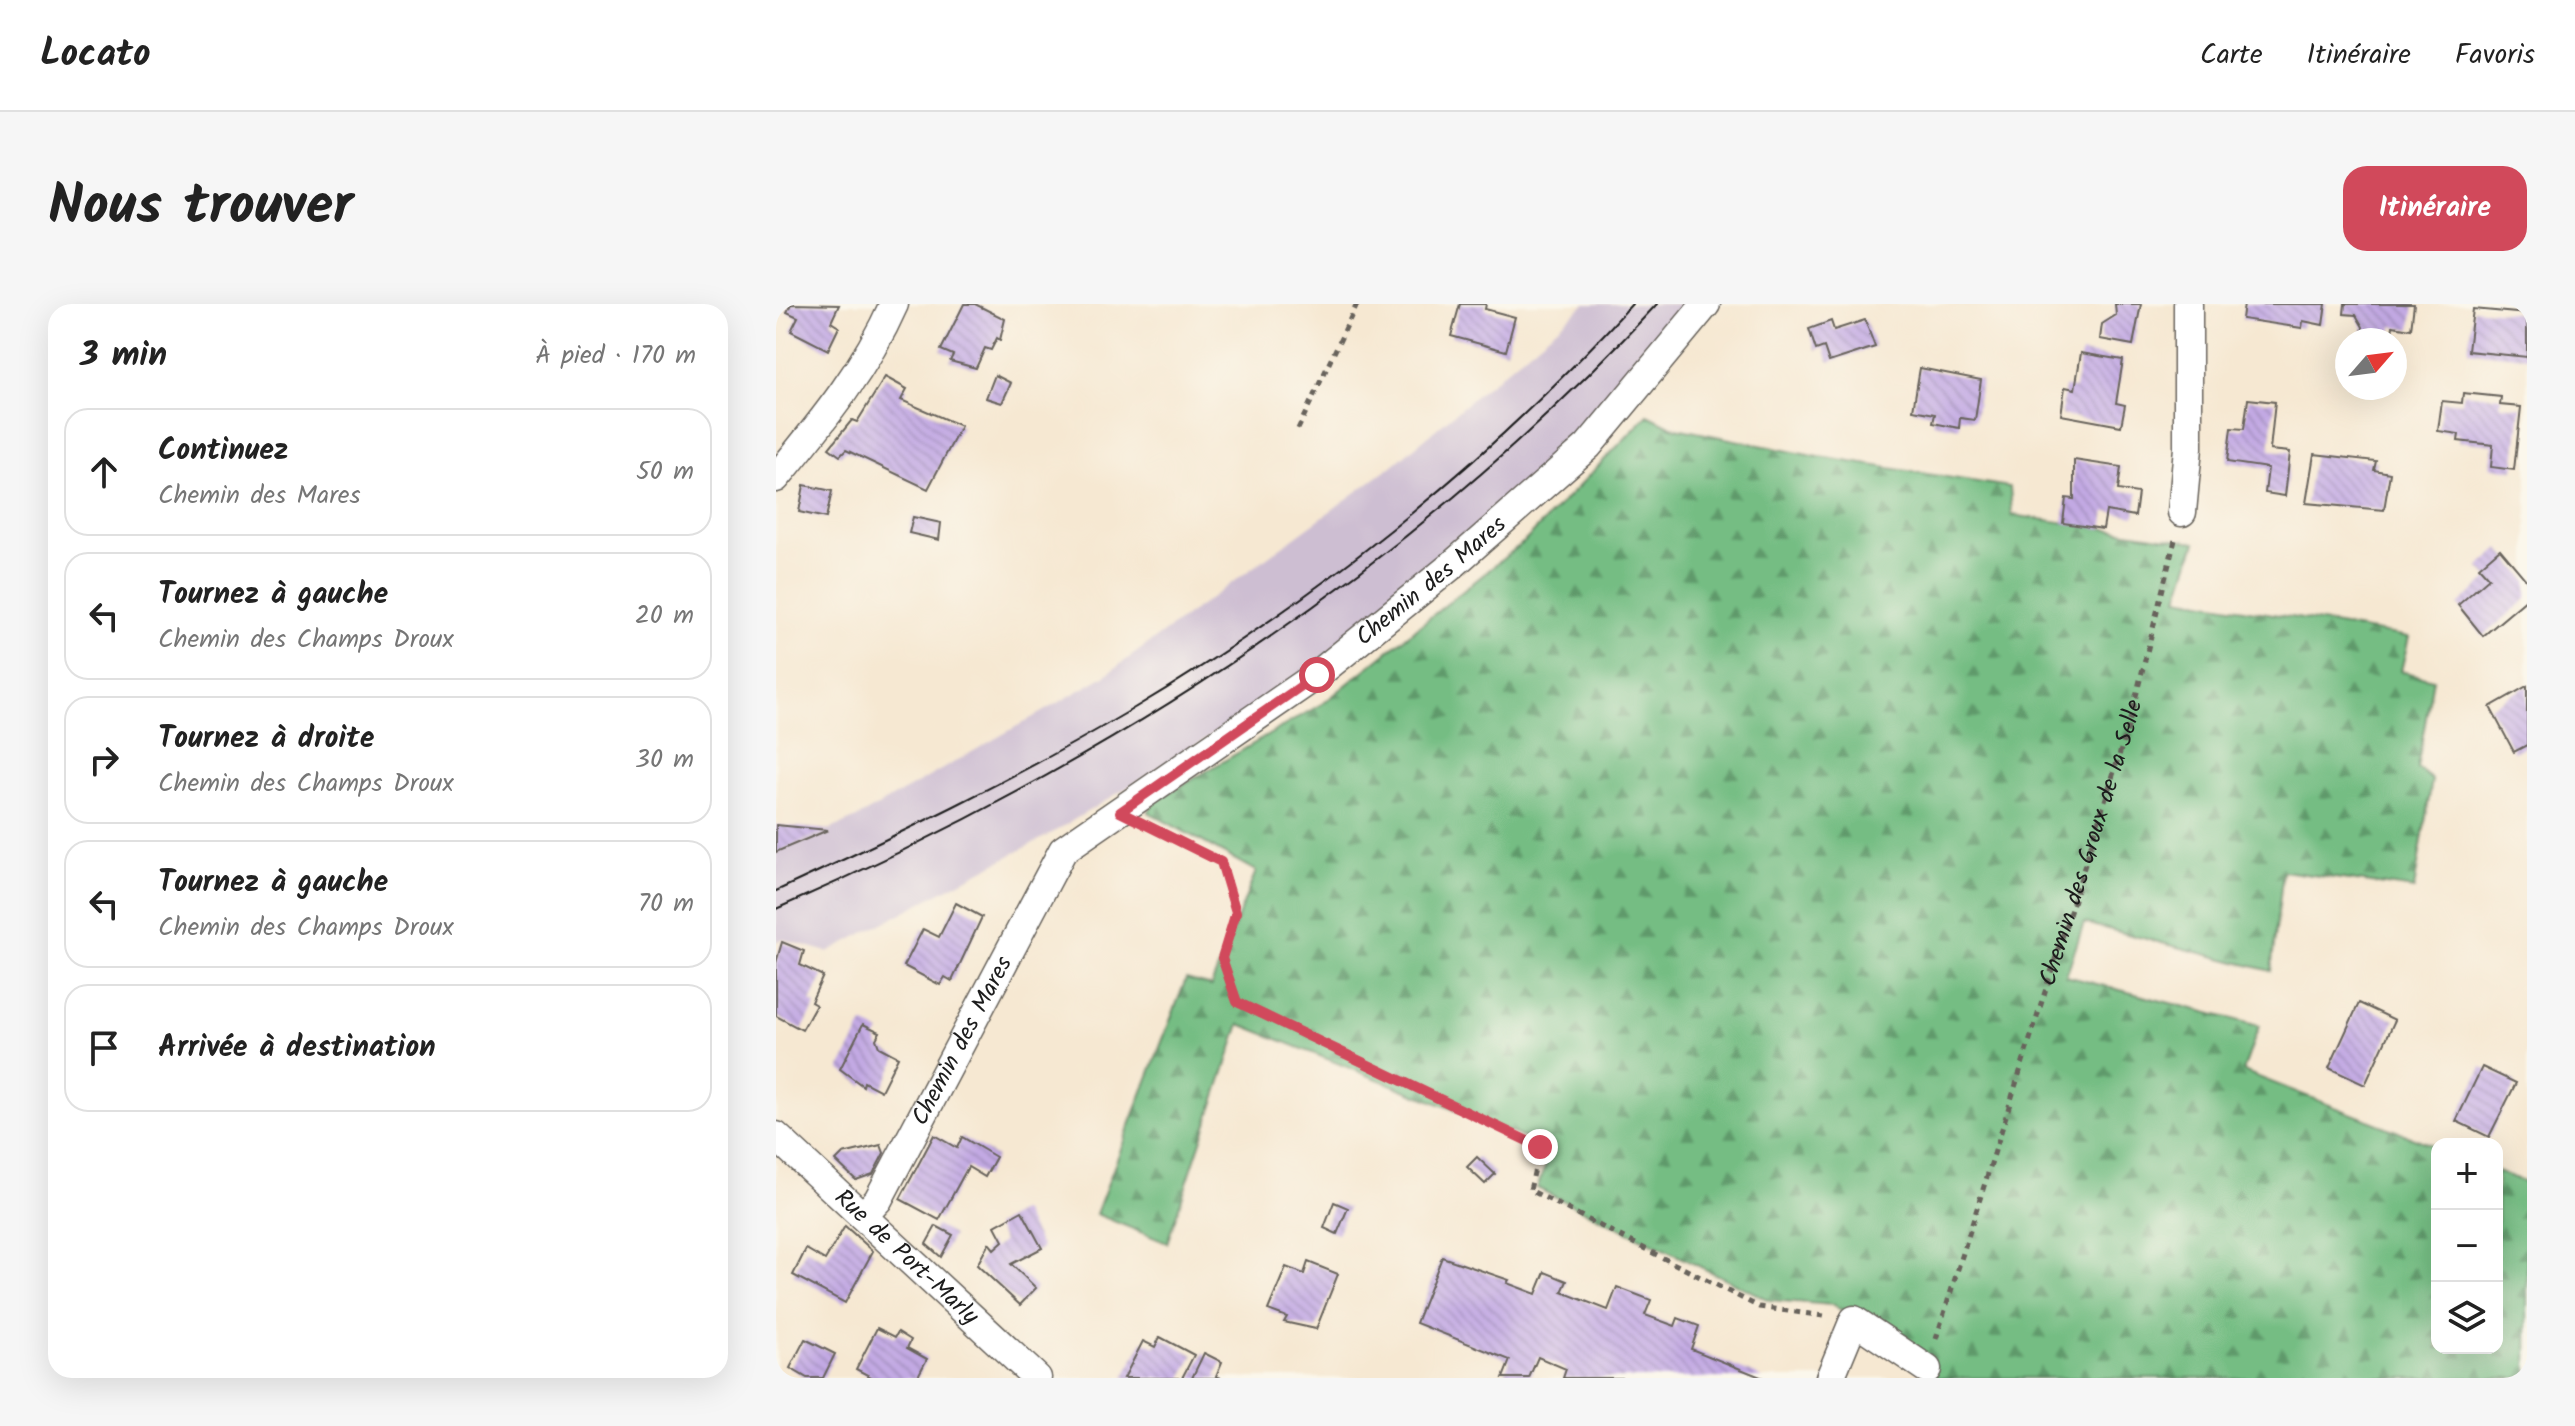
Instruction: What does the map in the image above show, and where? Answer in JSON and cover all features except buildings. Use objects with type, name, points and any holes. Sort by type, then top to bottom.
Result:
[{"type":"street","points":[[776,478],[834,408],[875,348],[894,304]]},
{"type":"street","name":"Chemin des Mares","points":[[863,1216],[886,1186],[1063,850],[1317,675],[1450,567],[1588,446],[1706,304]]},
{"type":"street","points":[[2182,512],[2188,448],[2188,304]]},
{"type":"street","name":"Rue de Port-Marly","points":[[776,1136],[1037,1378]]},
{"type":"street","points":[[1830,1378],[1854,1320],[1927,1369]]},
{"type":"path","points":[[1298,429],[1357,304]]},
{"type":"path","name":"Chemin des Groux de la Selle","points":[[1927,1369],[2129,724],[2182,512]]},
{"type":"path","points":[[1120,812],[1221,862],[1236,912],[1222,958],[1237,1002],[1540,1147],[1530,1190],[1759,1307],[1854,1320]]},
{"type":"shaded area","points":[[1585,304],[1700,304],[1647,367],[1450,554],[1310,669],[1183,754],[1047,836],[828,952],[782,939],[776,942],[776,852],[857,818],[1103,677],[1392,466]]},
{"type":"green space","points":[[1648,415],[1672,427],[1813,456],[2010,487],[2012,515],[2196,542],[2178,598],[2409,637],[2401,671],[2433,679],[2417,768],[2432,780],[2414,889],[2283,871],[2271,971],[2084,923],[2066,976],[2259,1026],[2243,1071],[2431,1145],[2431,1354],[2503,1354],[2503,1173],[2527,1183],[2527,1378],[1939,1378],[1833,1305],[1769,1300],[1537,1188],[1552,1149],[1240,1024],[1167,1243],[1096,1214],[1186,979],[1211,986],[1256,871],[1148,812],[1157,800],[1325,702],[1525,541]]},
{"type":"tram line","points":[[776,891],[1040,761],[1126,713],[1263,625],[1330,577],[1457,475],[1518,420],[1632,304]]},
{"type":"tram line","points":[[776,909],[899,853],[1018,791],[1135,724],[1248,652],[1357,574],[1462,490],[1562,400],[1657,304]]},
{"type":"route","points":[[1317,675],[1120,812],[1221,862],[1236,912],[1222,958],[1237,1002],[1540,1147]]}]
